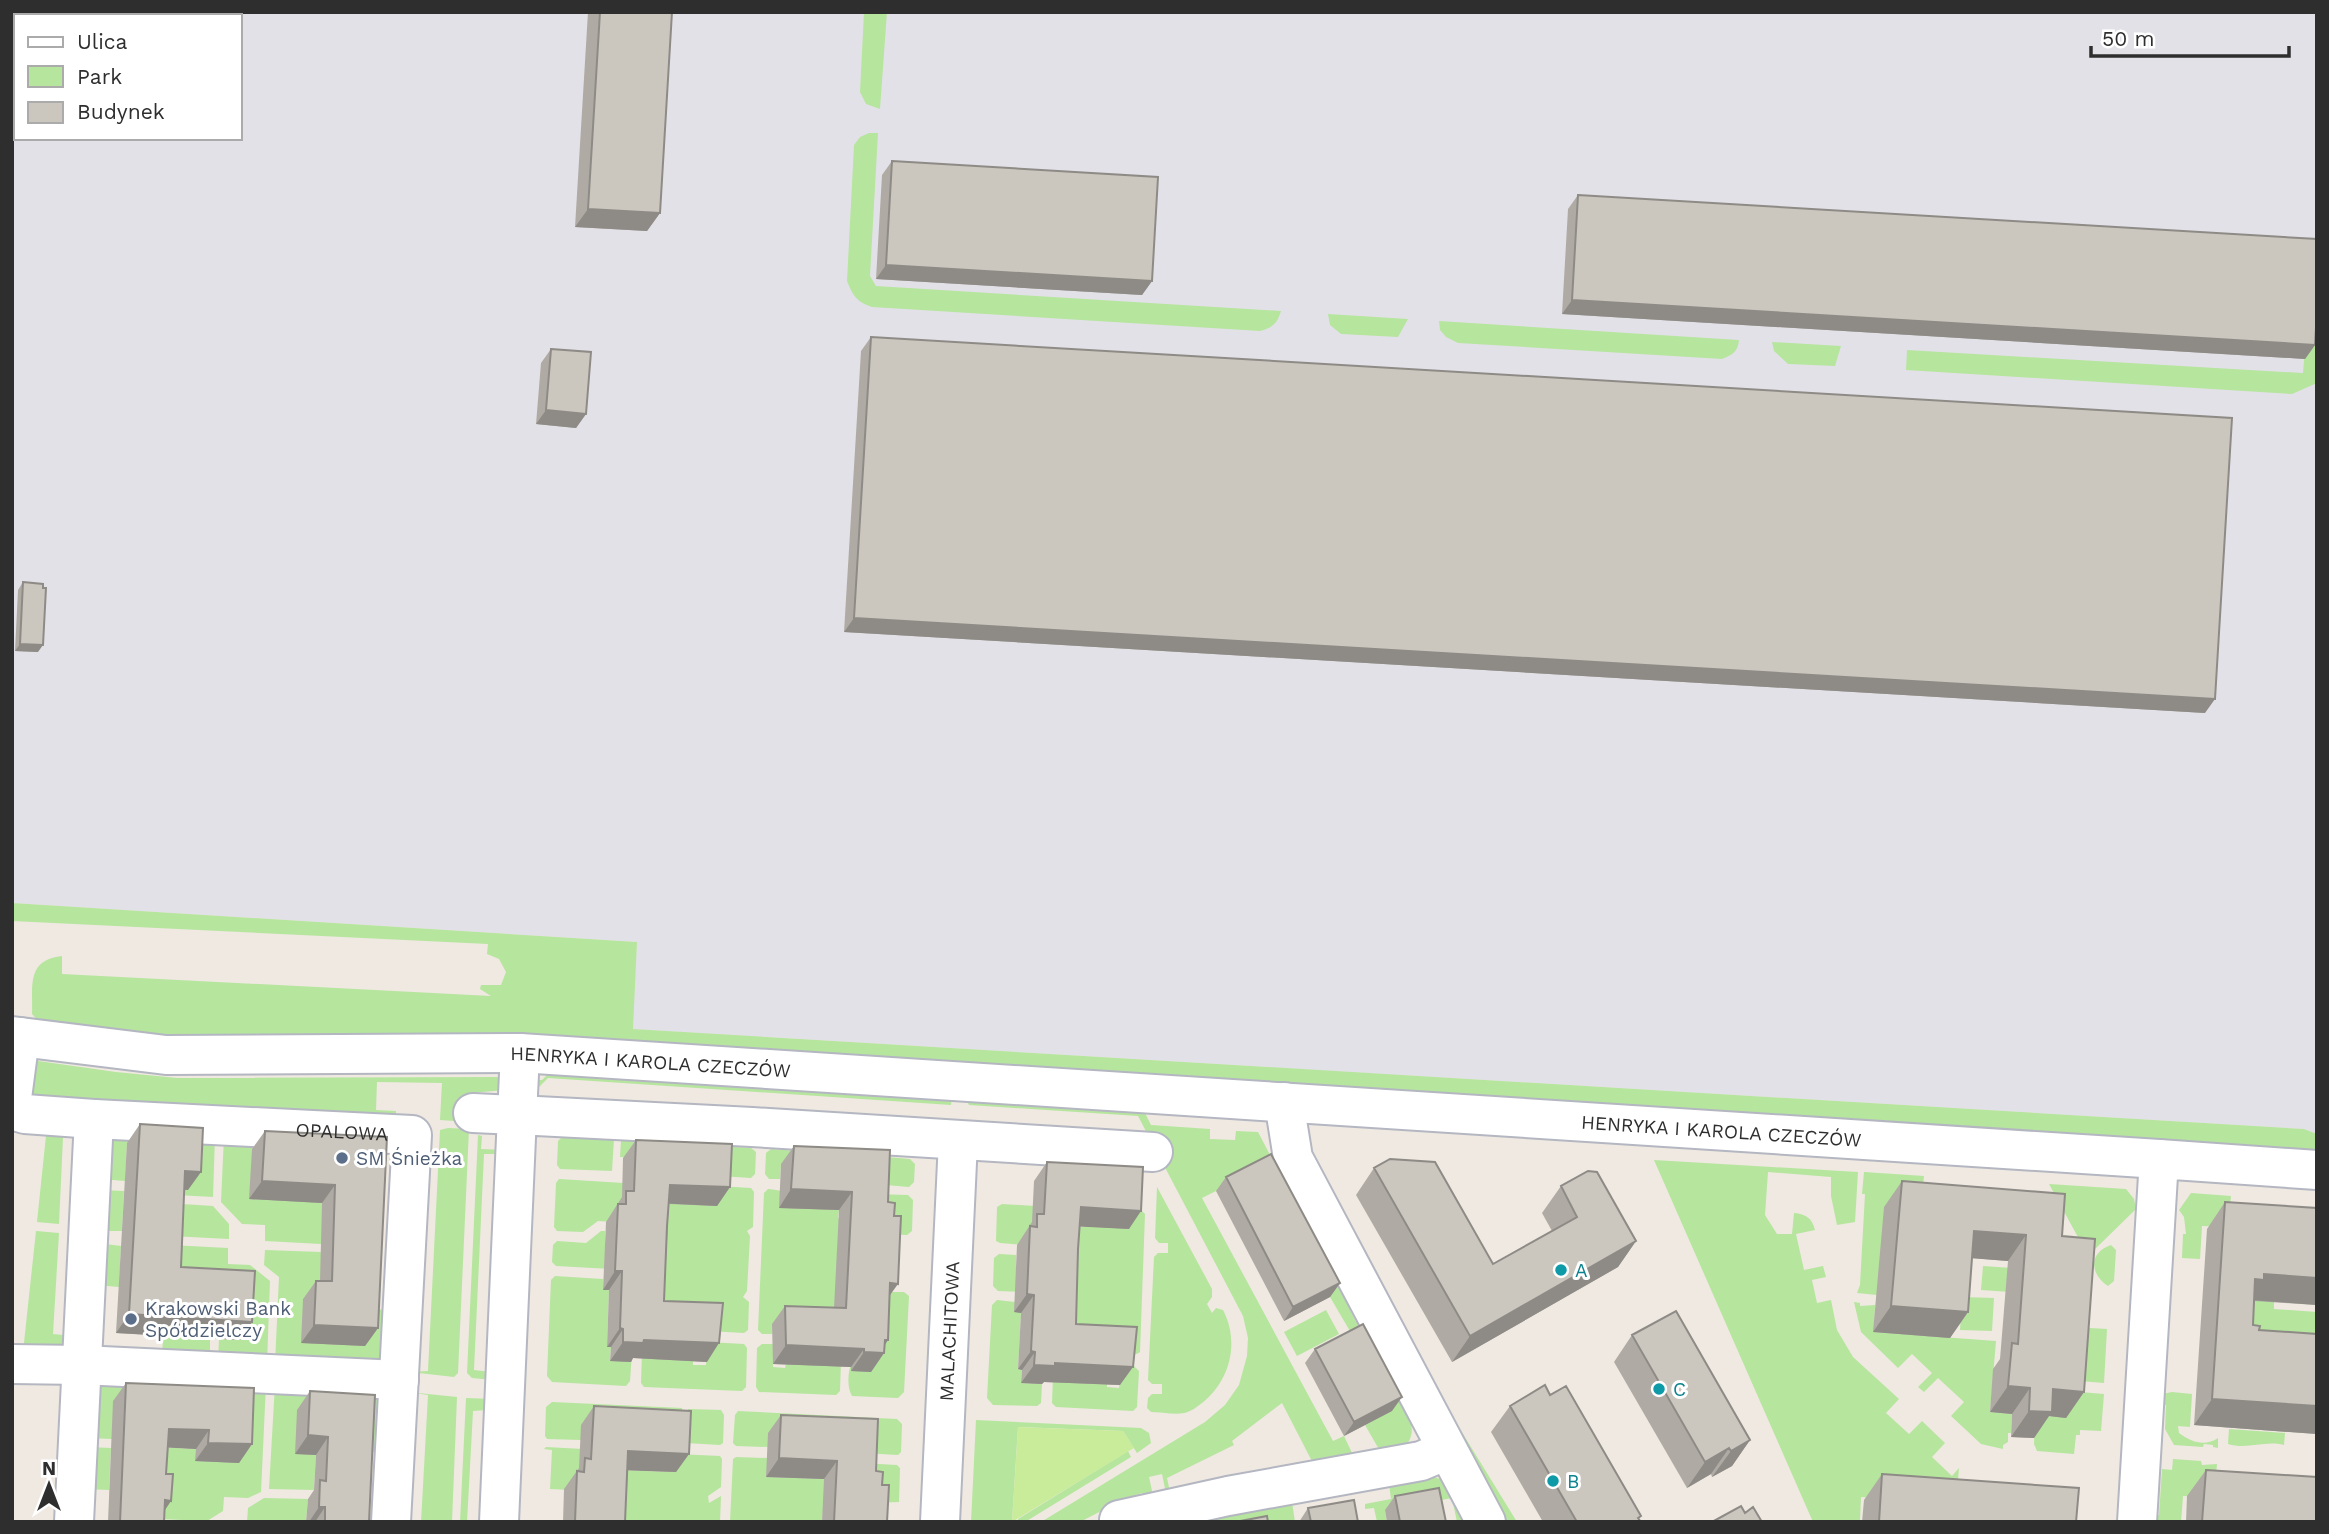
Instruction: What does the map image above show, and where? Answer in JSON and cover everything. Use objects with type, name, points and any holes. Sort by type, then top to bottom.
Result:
[{"type":"street","name":"HENRYKA I KAROLA CZECZÓW","points":[[16,1037],[166,1055],[520,1053],[2317,1170]]},
{"type":"street","points":[[12,1098],[16,1037]]},
{"type":"street","points":[[499,1522],[520,1053]]},
{"type":"street","points":[[1283,1102],[1293,1158],[1486,1522]]},
{"type":"street","name":"OPALOWA","points":[[12,1110],[25,1114],[94,1119],[412,1135],[391,1522]]},
{"type":"street","points":[[473,1113],[1153,1152]]},
{"type":"street","points":[[74,1522],[94,1119]]},
{"type":"street","name":"MALACHITOWA","points":[[940,1522],[958,1141]]},
{"type":"street","points":[[2137,1522],[2159,1159]]},
{"type":"street","points":[[12,1364],[399,1380]]},
{"type":"street","points":[[1119,1520],[1228,1496],[1421,1461],[1447,1451]]},
{"type":"shaded area","points":[[12,12],[2317,12],[2317,1134],[2304,1129],[632,1029],[637,942],[12,903]]},
{"type":"green space","points":[[864,12],[887,12],[880,109],[866,104],[860,92]]},
{"type":"green space","points":[[878,133],[870,276],[876,286],[1281,311],[1278,319],[1260,331],[867,305],[856,298],[847,281],[854,145],[860,137]]},
{"type":"green space","points":[[1328,314],[1408,319],[1398,337],[1341,334],[1330,325]]},
{"type":"green space","points":[[1439,321],[1739,340],[1734,352],[1722,359],[1458,343],[1446,337],[1440,330]]},
{"type":"green space","points":[[2307,322],[2317,323],[2317,383],[2292,394],[1906,370],[1907,350],[2303,373]]},
{"type":"green space","points":[[1772,342],[1841,346],[1835,366],[1788,364],[1774,351]]},
{"type":"green space","points":[[12,903],[637,942],[633,1029],[2304,1129],[2317,1134],[2317,1156],[223,1041],[42,1025],[32,1014],[34,976],[42,963],[62,956],[62,974],[491,996],[480,989],[481,985],[501,985],[506,972],[499,959],[487,954],[488,944],[12,921]]},
{"type":"green space","points":[[38,1061],[177,1078],[497,1077],[501,1079],[505,1090],[471,1093],[469,1122],[440,1120],[442,1083],[377,1082],[376,1110],[396,1111],[396,1115],[386,1123],[31,1105],[35,1065]]},
{"type":"green space","points":[[552,1070],[1143,1109],[1151,1125],[1210,1129],[1210,1139],[1235,1140],[1236,1131],[1258,1132],[1291,1195],[1216,1191],[1202,1198],[1333,1441],[1344,1436],[1353,1455],[1316,1469],[1282,1403],[1232,1441],[1234,1445],[1167,1478],[1171,1497],[1167,1498],[1162,1474],[1149,1477],[1154,1500],[1145,1502],[1142,1493],[1136,1495],[1138,1504],[1103,1510],[1080,1522],[1041,1522],[1205,1422],[1225,1405],[1239,1385],[1247,1356],[1248,1338],[1243,1316],[1138,1116],[969,1105],[966,1099],[952,1098],[951,1105],[548,1078],[539,1087],[529,1086],[529,1080],[542,1080]]},
{"type":"green space","points":[[47,1126],[82,1138],[63,1137],[59,1224],[37,1222]]},
{"type":"green space","points":[[469,1129],[458,1373],[454,1377],[410,1372],[428,1371],[440,1130]]},
{"type":"green space","points":[[153,1133],[127,1143],[125,1181],[101,1179],[103,1139]]},
{"type":"green space","points":[[163,1133],[215,1136],[213,1197],[176,1195],[176,1189],[187,1190]]},
{"type":"green space","points":[[478,1135],[482,1136],[481,1149],[505,1150],[500,1154],[484,1154],[474,1370],[491,1372],[493,1380],[472,1378],[467,1373]]},
{"type":"green space","points":[[224,1136],[272,1139],[328,1196],[321,1244],[265,1241],[265,1225],[242,1224],[221,1202]]},
{"type":"green space","points":[[563,1136],[614,1139],[612,1171],[560,1169],[557,1165],[558,1141]]},
{"type":"green space","points":[[621,1140],[751,1148],[756,1152],[755,1174],[751,1178],[719,1176],[719,1162],[620,1157]]},
{"type":"green space","points":[[771,1149],[878,1157],[781,1164],[780,1179],[769,1179],[765,1174],[766,1153]]},
{"type":"green space","points":[[887,1157],[910,1159],[915,1164],[914,1182],[909,1187],[886,1185]]},
{"type":"green space","points":[[1654,1160],[1858,1172],[1855,1222],[1837,1225],[1831,1196],[1831,1177],[1768,1172],[1765,1215],[1777,1234],[1792,1234],[1794,1213],[1805,1216],[1812,1222],[1815,1230],[1796,1234],[1804,1270],[1823,1266],[1826,1277],[1812,1280],[1817,1303],[1831,1300],[1837,1330],[1853,1357],[1899,1399],[1886,1413],[1909,1434],[1922,1421],[1945,1443],[1932,1457],[1952,1476],[1959,1468],[1956,1504],[1861,1497],[1860,1522],[1813,1522]]},
{"type":"green space","points":[[1864,1172],[1924,1176],[1922,1194],[1877,1295],[1857,1293],[1860,1285]]},
{"type":"green space","points":[[559,1179],[624,1183],[623,1210],[613,1222],[598,1221],[583,1232],[557,1231],[554,1227],[556,1183]]},
{"type":"green space","points":[[2049,1184],[2126,1189],[2134,1199],[2136,1209],[2093,1251],[2085,1250]]},
{"type":"green space","points":[[718,1186],[751,1188],[754,1192],[753,1227],[747,1231],[750,1236],[747,1291],[743,1297],[749,1302],[748,1330],[744,1333],[709,1331],[652,1319],[657,1203]]},
{"type":"green space","points":[[1157,1187],[1212,1289],[1212,1297],[1207,1304],[1212,1313],[1216,1308],[1223,1310],[1231,1335],[1229,1360],[1219,1384],[1200,1405],[1180,1414],[1151,1412],[1147,1408],[1148,1398],[1152,1394],[1162,1394],[1162,1384],[1152,1384],[1148,1380],[1154,1257],[1158,1253],[1168,1253],[1168,1243],[1159,1243],[1155,1238]]},
{"type":"green space","points":[[768,1189],[839,1210],[834,1326],[773,1324],[772,1334],[762,1334],[758,1330],[764,1193]]},
{"type":"green space","points":[[101,1190],[124,1191],[122,1231],[99,1231]]},
{"type":"green space","points":[[2191,1193],[2231,1196],[2228,1227],[2202,1226],[2200,1259],[2182,1258],[2183,1234],[2186,1234],[2184,1217],[2179,1210]]},
{"type":"green space","points":[[874,1194],[908,1195],[913,1200],[912,1231],[907,1235],[881,1234]]},
{"type":"green space","points":[[167,1203],[213,1206],[229,1224],[229,1239],[171,1236]]},
{"type":"green space","points":[[1002,1204],[1035,1206],[1034,1232],[1024,1245],[996,1241],[997,1207]]},
{"type":"green space","points":[[1141,1210],[1145,1214],[1140,1352],[1134,1355],[1115,1354],[1063,1342],[1068,1226],[1084,1227]]},
{"type":"green space","points":[[36,1231],[59,1233],[53,1334],[73,1336],[61,1354],[23,1352]]},
{"type":"green space","points":[[601,1231],[605,1231],[611,1269],[556,1266],[552,1262],[553,1245],[557,1241],[586,1243]]},
{"type":"green space","points":[[98,1243],[121,1246],[119,1287],[96,1285]]},
{"type":"green space","points":[[170,1245],[228,1248],[228,1264],[250,1265],[270,1281],[267,1363],[218,1361],[219,1339],[240,1340],[198,1287],[165,1255]]},
{"type":"green space","points":[[2111,1245],[2116,1250],[2114,1281],[2108,1286],[2098,1276],[2094,1264],[2098,1253]]},
{"type":"green space","points":[[265,1250],[321,1252],[321,1262],[367,1309],[391,1310],[389,1359],[378,1369],[275,1364],[279,1277],[264,1265]]},
{"type":"green space","points":[[1322,1252],[1356,1322],[1359,1321],[1385,1370],[1354,1338],[1330,1297]]},
{"type":"green space","points":[[999,1254],[1016,1255],[1016,1265],[1023,1266],[1022,1292],[998,1291],[993,1286],[994,1258]]},
{"type":"green space","points":[[1983,1266],[2012,1268],[2010,1292],[1981,1290]]},
{"type":"green space","points":[[555,1276],[603,1279],[603,1289],[609,1290],[607,1346],[611,1347],[610,1360],[632,1352],[630,1381],[626,1386],[552,1382],[547,1376],[551,1280]]},
{"type":"green space","points":[[886,1292],[904,1292],[909,1296],[904,1392],[898,1398],[852,1396],[849,1372],[853,1358],[858,1343]]},
{"type":"green space","points":[[2252,1296],[2274,1297],[2274,1309],[2317,1312],[2317,1357],[2248,1364]]},
{"type":"green space","points":[[1962,1297],[1994,1298],[1992,1331],[1960,1330]]},
{"type":"green space","points":[[997,1300],[1015,1302],[1021,1313],[1018,1369],[1022,1370],[1021,1383],[1042,1384],[1041,1403],[1037,1406],[993,1405],[987,1398],[992,1305]]},
{"type":"green space","points":[[1854,1302],[1860,1303],[1860,1306],[1875,1305],[1874,1332],[1996,1341],[1990,1412],[2012,1414],[2011,1433],[2008,1433],[2008,1442],[2003,1445],[2003,1449],[1981,1444],[1951,1416],[1964,1402],[1938,1378],[1924,1392],[1918,1387],[1932,1373],[1912,1354],[1898,1368],[1861,1332]]},
{"type":"green space","points":[[1326,1310],[1339,1334],[1297,1356],[1284,1332]]},
{"type":"green space","points":[[2072,1327],[2107,1329],[2104,1383],[2068,1380]]},
{"type":"green space","points":[[163,1336],[210,1339],[210,1360],[162,1358]]},
{"type":"green space","points":[[707,1342],[744,1344],[747,1348],[746,1387],[742,1391],[644,1387],[641,1383],[642,1353],[659,1359],[693,1361],[693,1365],[706,1365]]},
{"type":"green space","points":[[762,1344],[773,1344],[773,1367],[841,1361],[840,1391],[836,1395],[759,1392],[756,1387],[757,1348]]},
{"type":"green space","points":[[1420,1364],[1517,1522],[1499,1522]]},
{"type":"green space","points":[[1121,1365],[1134,1366],[1139,1371],[1137,1407],[1133,1411],[1056,1407],[1052,1403],[1053,1376],[1119,1388]]},
{"type":"green space","points":[[102,1376],[155,1379],[112,1439],[88,1438],[91,1387]]},
{"type":"green space","points":[[1390,1379],[1409,1415],[1412,1434],[1401,1448],[1380,1451],[1365,1425],[1392,1411]]},
{"type":"green space","points":[[266,1384],[261,1492],[248,1498],[224,1497],[223,1511],[207,1521],[159,1519],[156,1447],[196,1449],[196,1461],[198,1405]]},
{"type":"green space","points":[[275,1384],[376,1390],[387,1402],[384,1452],[295,1453],[316,1455],[314,1490],[269,1489]]},
{"type":"green space","points":[[2068,1391],[2104,1394],[2101,1431],[2080,1430],[2080,1435],[2076,1435],[2074,1454],[2037,1451],[2034,1444],[2035,1415]]},
{"type":"green space","points":[[408,1392],[457,1397],[452,1522],[421,1522],[428,1395]]},
{"type":"green space","points":[[2162,1394],[2192,1394],[2190,1427],[2178,1426],[2179,1433],[2198,1442],[2218,1438],[2218,1448],[2204,1444],[2203,1447],[2174,1445],[2165,1429],[2166,1405],[2156,1404]]},
{"type":"green space","points":[[466,1398],[492,1399],[486,1410],[473,1411],[467,1522],[460,1522]]},
{"type":"green space","points":[[552,1402],[682,1408],[680,1443],[547,1439],[546,1407]]},
{"type":"green space","points":[[688,1409],[721,1410],[724,1415],[723,1443],[686,1443]]},
{"type":"green space","points":[[738,1411],[897,1419],[902,1424],[901,1452],[898,1455],[864,1453],[769,1433],[768,1447],[736,1446],[733,1443],[735,1415]]},
{"type":"green space","points":[[976,1420],[1141,1428],[1149,1433],[1151,1443],[1137,1453],[1123,1431],[1018,1427],[1012,1522],[971,1522]]},
{"type":"green space","points":[[1018,1427],[1123,1431],[1134,1448],[1012,1522]]},
{"type":"green space","points":[[2229,1429],[2285,1433],[2284,1445],[2228,1444]]},
{"type":"green space","points":[[88,1447],[111,1448],[109,1490],[86,1489]]},
{"type":"green space","points":[[544,1449],[583,1449],[582,1477],[571,1490],[550,1489],[552,1450]]},
{"type":"green space","points":[[1128,1451],[1131,1457],[1025,1522],[1018,1522],[1018,1519]]},
{"type":"green space","points":[[677,1454],[720,1456],[722,1459],[721,1487],[708,1496],[709,1503],[721,1496],[720,1522],[613,1522],[616,1470],[675,1472]]},
{"type":"green space","points":[[767,1458],[767,1477],[827,1479],[822,1520],[825,1522],[730,1522],[733,1459]]},
{"type":"green space","points":[[2173,1459],[2201,1461],[2202,1465],[2217,1464],[2214,1497],[2183,1496],[2181,1522],[2153,1522],[2150,1515],[2159,1515],[2162,1469],[2172,1470]]},
{"type":"green space","points":[[861,1463],[897,1465],[900,1468],[899,1502],[869,1503]]},
{"type":"green space","points":[[1432,1476],[1445,1481],[1467,1522],[1457,1522],[1452,1498],[1385,1510],[1387,1522],[1377,1522],[1374,1508],[1365,1509],[1365,1504],[1391,1499],[1389,1484]]},
{"type":"green space","points":[[264,1498],[308,1499],[306,1522],[247,1522],[248,1508]]},
{"type":"green space","points":[[1292,1502],[1295,1522],[1215,1522],[1213,1511]]},
{"type":"building","points":[[600,12],[672,12],[660,213],[588,209]]},
{"type":"building","points":[[892,161],[1158,177],[1152,281],[886,265]]},
{"type":"building","points":[[1578,195],[2317,239],[2315,345],[1572,300]]},
{"type":"building","points":[[871,337],[2232,418],[2215,699],[854,618]]},
{"type":"building","points":[[551,349],[591,352],[586,414],[546,410]]},
{"type":"building","points":[[23,582],[43,584],[43,588],[46,588],[43,645],[20,644]]},
{"type":"building","points":[[140,1124],[203,1128],[201,1172],[185,1171],[181,1267],[255,1271],[252,1322],[129,1314]]},
{"type":"building","points":[[265,1131],[387,1137],[378,1328],[314,1325],[316,1281],[332,1281],[335,1185],[262,1181]]},
{"type":"building","points":[[636,1140],[732,1144],[730,1187],[670,1185],[667,1226],[664,1301],[723,1303],[719,1343],[644,1340],[643,1343],[623,1342],[623,1329],[620,1328],[622,1271],[615,1271],[618,1204],[626,1204],[626,1191],[634,1191]]},
{"type":"building","points":[[794,1146],[890,1150],[888,1202],[895,1203],[894,1216],[901,1216],[898,1284],[890,1283],[888,1340],[885,1340],[884,1353],[864,1352],[864,1349],[786,1345],[785,1306],[846,1308],[852,1192],[791,1189]]},
{"type":"building","points":[[1271,1154],[1340,1283],[1293,1307],[1226,1177]]},
{"type":"building","points":[[1390,1159],[1435,1162],[1493,1264],[1577,1217],[1561,1186],[1588,1171],[1597,1172],[1636,1241],[1470,1336],[1374,1168]]},
{"type":"building","points":[[1047,1162],[1143,1167],[1141,1211],[1081,1207],[1078,1249],[1076,1324],[1137,1327],[1133,1367],[1055,1363],[1055,1366],[1034,1365],[1035,1352],[1031,1351],[1034,1295],[1027,1294],[1030,1226],[1037,1227],[1037,1214],[1044,1214]]},
{"type":"building","points":[[1902,1181],[2065,1194],[2062,1236],[2095,1239],[2084,1392],[2053,1389],[2052,1412],[2029,1411],[2030,1388],[2008,1386],[2012,1343],[2018,1344],[2026,1235],[1974,1231],[1968,1312],[1891,1306]]},
{"type":"building","points":[[2225,1202],[2317,1208],[2317,1278],[2264,1274],[2264,1280],[2255,1279],[2253,1325],[2260,1326],[2259,1330],[2317,1334],[2317,1406],[2212,1399]]},
{"type":"building","points":[[1676,1311],[1750,1440],[1705,1462],[1632,1335]]},
{"type":"building","points":[[1363,1324],[1402,1397],[1354,1422],[1315,1349]]},
{"type":"building","points":[[126,1383],[254,1388],[252,1444],[208,1443],[209,1430],[169,1429],[166,1474],[173,1474],[171,1501],[165,1500],[164,1522],[120,1522]]},
{"type":"building","points":[[1545,1385],[1550,1395],[1566,1386],[1641,1516],[1638,1518],[1641,1522],[1577,1522],[1510,1406]]},
{"type":"building","points":[[310,1391],[375,1395],[369,1522],[325,1522],[325,1507],[319,1507],[320,1480],[326,1481],[328,1437],[308,1435]]},
{"type":"building","points":[[594,1406],[691,1411],[689,1454],[628,1451],[625,1522],[575,1522],[577,1471],[584,1472],[585,1458],[591,1459]]},
{"type":"building","points":[[781,1415],[878,1419],[876,1471],[883,1472],[882,1485],[889,1485],[887,1522],[834,1522],[837,1461],[779,1458]]},
{"type":"building","points":[[2206,1470],[2317,1477],[2317,1522],[2202,1522]]},
{"type":"building","points":[[1882,1474],[2079,1488],[2076,1522],[1879,1522]]},
{"type":"building","points":[[1439,1488],[1446,1522],[1400,1522],[1395,1496]]},
{"type":"building","points":[[1354,1500],[1358,1522],[1311,1522],[1308,1508]]},
{"type":"building","points":[[1741,1506],[1745,1513],[1753,1507],[1762,1522],[1712,1522]]},
{"type":"building","points":[[1267,1516],[1268,1522],[1235,1522]]},
{"type":"place","name":"SM Śnieżka","points":[[342,1158]]},
{"type":"place","name":"A","points":[[1561,1270]]},
{"type":"place","name":"Krakowski Bank Spółdzielczy","points":[[131,1319]]},
{"type":"place","name":"C","points":[[1659,1389]]},
{"type":"place","name":"B","points":[[1553,1481]]}]
